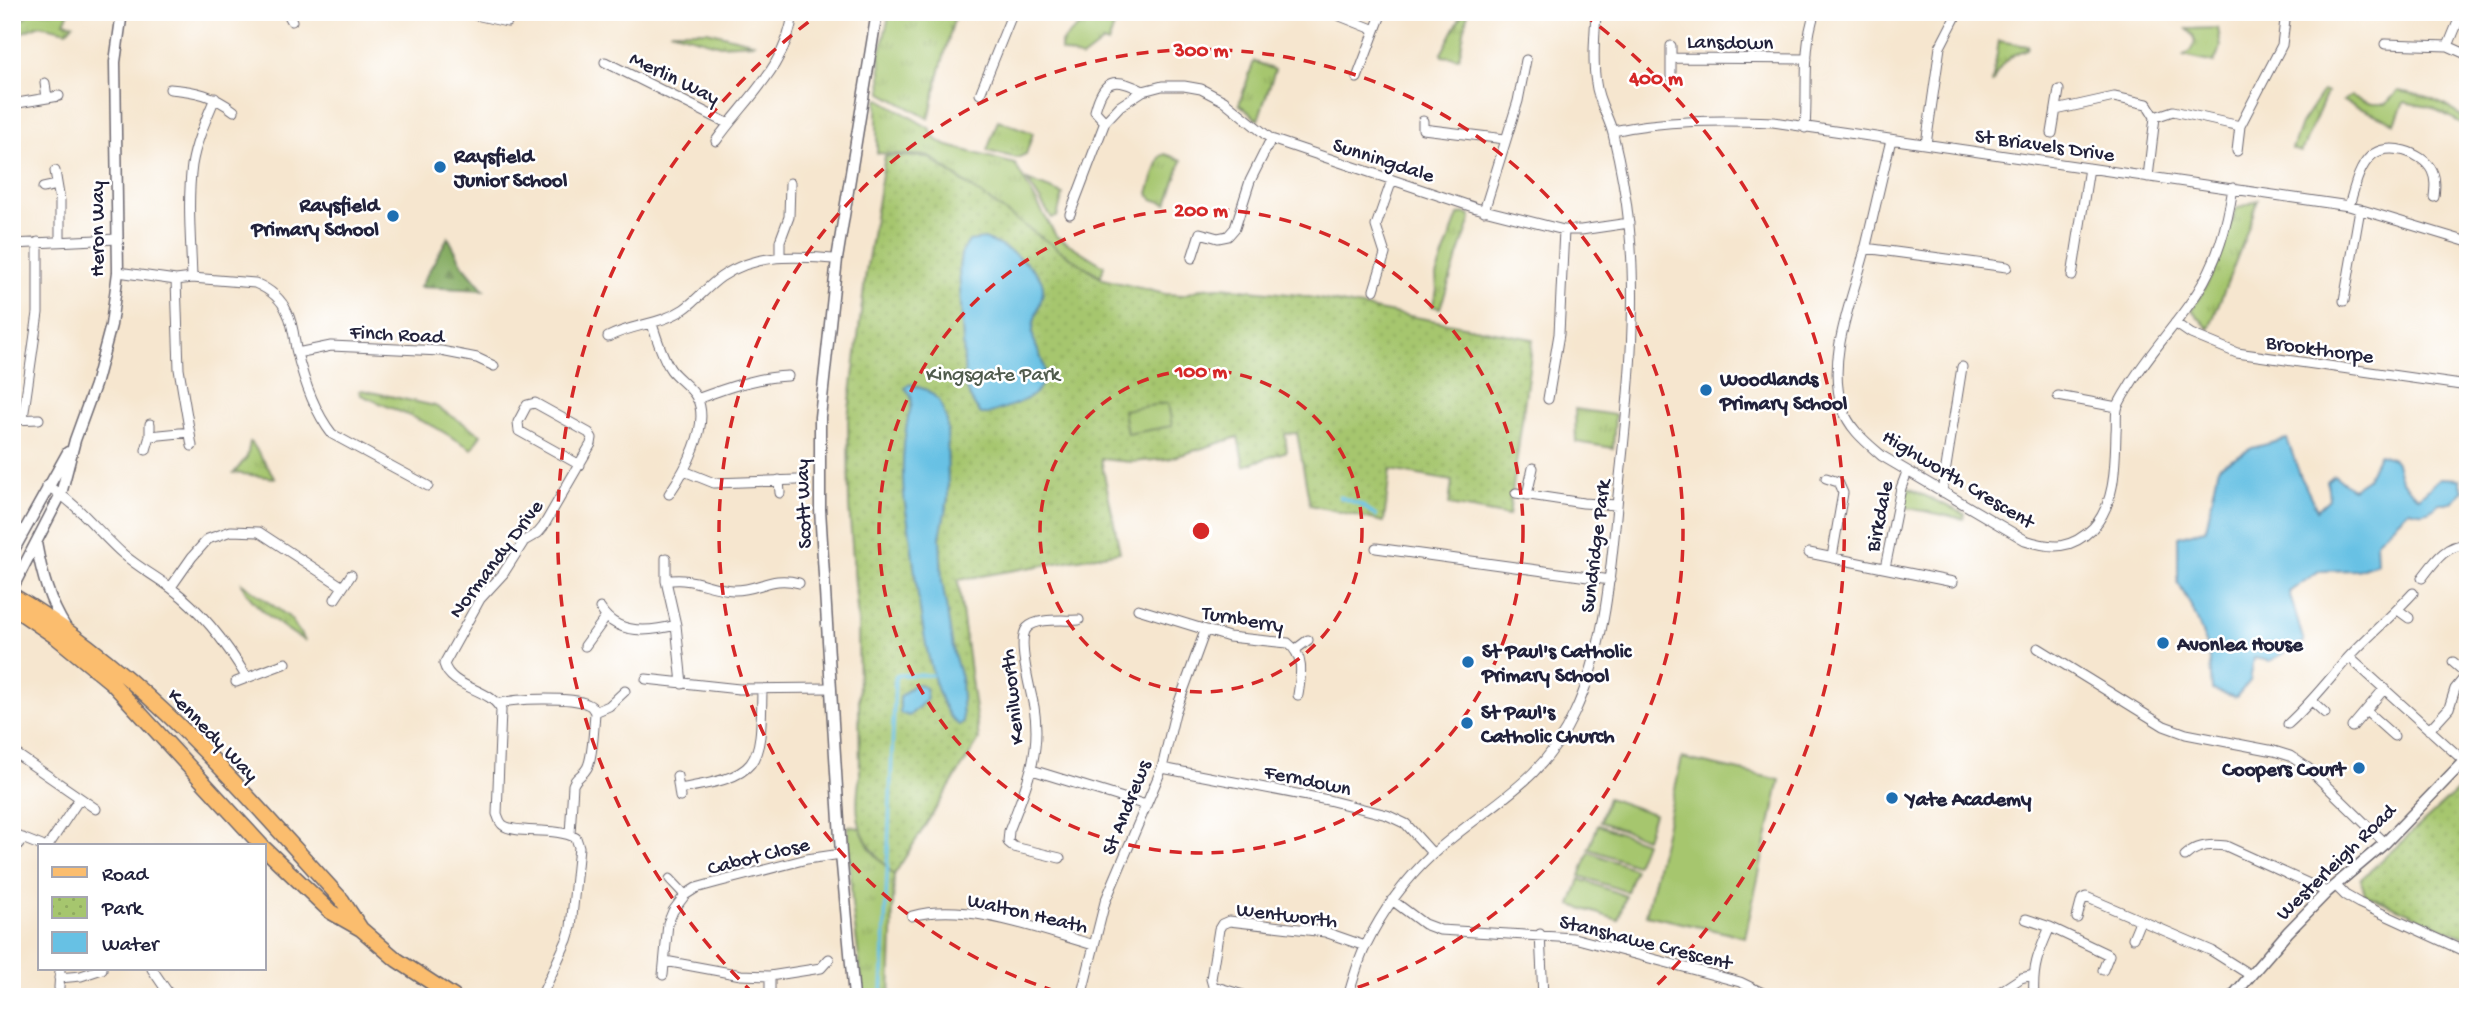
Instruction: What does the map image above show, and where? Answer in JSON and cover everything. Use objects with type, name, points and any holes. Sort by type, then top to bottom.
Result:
[{"type":"main road","name":"Kennedy Way","points":[[12,595],[66,629],[121,670],[163,710],[342,900],[361,929]]},
{"type":"main road","name":"Kennedy Way","points":[[12,607],[56,637],[118,690],[260,844]]},
{"type":"main road","name":"Kennedy Way","points":[[266,850],[331,912],[361,929],[397,960],[454,997]]},
{"type":"street","name":"Heron Way","points":[[12,589],[61,494],[111,324],[118,272],[115,62],[122,12]]},
{"type":"street","points":[[462,12],[494,16],[507,22]]},
{"type":"street","name":"Merlin Way","points":[[716,141],[777,65],[787,40],[793,12]]},
{"type":"street","name":"Scott Way","points":[[855,997],[841,854],[820,509],[820,417],[837,259],[877,12]]},
{"type":"street","points":[[980,94],[1013,12]]},
{"type":"street","points":[[1329,12],[1375,30]]},
{"type":"street","points":[[1357,78],[1382,12]]},
{"type":"street","name":"Sundridge Park","points":[[1348,997],[1365,946],[1392,900],[1433,854],[1513,793],[1540,766],[1558,742],[1587,683],[1600,642],[1610,580],[1624,438],[1632,280],[1629,222],[1613,131],[1602,110],[1595,82],[1596,12]]},
{"type":"street","points":[[1805,128],[1807,59],[1810,25],[1815,12]]},
{"type":"street","points":[[1926,144],[1940,47],[1958,12]]},
{"type":"street","points":[[2237,151],[2240,126],[2282,45],[2286,12]]},
{"type":"street","points":[[2448,46],[2462,12]]},
{"type":"street","points":[[2385,44],[2448,46],[2468,55]]},
{"type":"street","points":[[1671,46],[1671,58]]},
{"type":"street","name":"Lansdown","points":[[1671,76],[1671,58],[1807,59]]},
{"type":"street","points":[[1483,211],[1518,101],[1526,60]]},
{"type":"street","name":"Merlin Way","points":[[605,62],[729,124]]},
{"type":"street","name":"Sunningdale","points":[[1105,122],[1095,111],[1099,94],[1104,88],[1117,81],[1143,91]]},
{"type":"street","points":[[45,83],[47,98]]},
{"type":"street","name":"Sunningdale","points":[[1070,214],[1105,122],[1120,106],[1143,91],[1173,86],[1201,89],[1224,101],[1271,139],[1483,211],[1564,230],[1629,222]]},
{"type":"street","points":[[170,89],[193,91],[215,99],[234,111]]},
{"type":"street","points":[[2052,133],[2059,90]]},
{"type":"street","points":[[12,104],[59,96]]},
{"type":"street","points":[[2056,110],[2115,97],[2147,104],[2155,117],[2148,177]]},
{"type":"street","points":[[192,278],[192,164],[200,134],[215,99]]},
{"type":"street","points":[[2155,117],[2173,111],[2240,126]]},
{"type":"street","points":[[1423,121],[1423,129],[1505,139]]},
{"type":"street","name":"St Briavels Drive","points":[[1613,131],[1637,126],[1727,121],[1773,122],[2349,206],[2468,242]]},
{"type":"street","points":[[1192,258],[1200,233],[1218,238],[1228,236],[1235,229],[1250,181],[1271,139]]},
{"type":"street","name":"Highworth Crescent","points":[[1891,140],[1839,349],[1838,393],[1850,424],[1862,439],[1907,472],[2025,540],[2047,548],[2065,546],[2082,538],[2106,510],[2111,496],[2117,407],[2147,357],[2196,294],[2216,258],[2228,220],[2233,188]]},
{"type":"street","points":[[2349,206],[2365,165],[2370,157],[2382,149],[2402,150],[2420,157],[2431,167],[2435,178],[2434,197]]},
{"type":"street","points":[[2072,276],[2089,168]]},
{"type":"street","points":[[55,171],[60,201],[60,241]]},
{"type":"street","points":[[1374,290],[1385,254],[1376,226],[1392,180]]},
{"type":"street","points":[[780,256],[780,241],[789,217],[790,183]]},
{"type":"street","points":[[43,188],[57,185]]},
{"type":"street","points":[[2344,301],[2360,209]]},
{"type":"street","points":[[1548,399],[1559,334],[1564,230]]},
{"type":"street","points":[[12,244],[118,239]]},
{"type":"street","points":[[23,418],[38,321],[38,242]]},
{"type":"street","points":[[1866,248],[2007,267]]},
{"type":"street","points":[[608,337],[622,329],[652,324],[684,309],[722,276],[752,261],[780,256],[837,259]]},
{"type":"street","points":[[118,272],[176,279],[255,283],[265,288],[276,296],[287,311],[297,353],[322,422],[332,434],[428,486]]},
{"type":"street","points":[[176,279],[179,369],[192,446]]},
{"type":"street","name":"Brookthorpe","points":[[2175,323],[2191,334],[2236,353],[2468,386]]},
{"type":"street","points":[[652,324],[670,369],[697,399],[700,428],[684,471],[668,494]]},
{"type":"street","name":"Finch Road","points":[[297,353],[331,346],[441,351],[477,358],[494,366]]},
{"type":"street","points":[[1942,492],[1962,367]]},
{"type":"street","points":[[697,399],[774,376],[788,376]]},
{"type":"street","points":[[2058,396],[2117,407]]},
{"type":"street","name":"Normandy Drive","points":[[498,704],[449,674],[444,664],[480,599],[503,574],[524,541],[543,527],[580,464],[592,438],[589,433],[535,403],[527,405],[517,422],[519,431],[580,464]]},
{"type":"street","points":[[12,420],[39,419]]},
{"type":"street","points":[[146,450],[150,424]]},
{"type":"street","points":[[150,436],[190,432]]},
{"type":"street","name":"Heron Way","points":[[12,553],[75,440]]},
{"type":"street","points":[[1527,495],[1533,468]]},
{"type":"street","points":[[684,471],[715,483],[797,480]]},
{"type":"street","name":"Birkdale","points":[[1885,568],[1893,520],[1907,472]]},
{"type":"street","name":"Birkdale","points":[[1826,478],[1838,482],[1843,493],[1832,557]]},
{"type":"street","points":[[779,480],[780,493]]},
{"type":"street","points":[[47,486],[61,494],[143,570],[171,587],[227,643],[247,678]]},
{"type":"street","points":[[1516,493],[1617,505]]},
{"type":"street","points":[[171,587],[191,557],[208,539],[231,531],[259,531],[343,587]]},
{"type":"street","points":[[36,543],[44,585],[66,629]]},
{"type":"street","points":[[2422,578],[2446,550],[2468,544]]},
{"type":"street","points":[[1376,548],[1610,580]]},
{"type":"street","name":"Birkdale","points":[[1809,554],[1953,582]]},
{"type":"street","points":[[666,558],[666,581],[676,625],[682,684]]},
{"type":"street","points":[[335,599],[351,575]]},
{"type":"street","points":[[666,581],[693,580],[734,590],[785,579],[799,583]]},
{"type":"street","points":[[2288,724],[2312,701],[2349,657],[2413,593]]},
{"type":"street","points":[[600,608],[606,617],[639,631],[676,625]]},
{"type":"street","name":"Turnberry","points":[[1138,609],[1205,631],[1252,641],[1288,643],[1296,649],[1302,668],[1298,695]]},
{"type":"street","points":[[2398,610],[2409,618]]},
{"type":"street","points":[[586,646],[606,617]]},
{"type":"street","name":"Kenilworth","points":[[1060,858],[1014,848],[1009,842],[1009,831],[1032,770],[1037,727],[1024,659],[1023,636],[1025,629],[1034,623],[1079,621]]},
{"type":"street","name":"St Andrews","points":[[1082,997],[1105,902],[1162,768],[1175,713],[1205,631]]},
{"type":"street","points":[[1296,649],[1308,640]]},
{"type":"street","points":[[2038,648],[2164,726],[2186,734],[2290,756],[2308,768],[2385,843]]},
{"type":"street","points":[[2349,657],[2429,730],[2466,759]]},
{"type":"street","points":[[2429,730],[2449,708],[2455,689],[2467,673],[2453,662]]},
{"type":"street","points":[[236,682],[286,663]]},
{"type":"street","points":[[646,679],[762,689],[831,688]]},
{"type":"street","points":[[677,776],[679,793],[733,778],[750,765],[759,749],[762,689]]},
{"type":"street","points":[[2352,727],[2384,690]]},
{"type":"street","points":[[595,712],[609,706],[625,691]]},
{"type":"street","points":[[543,996],[567,940],[579,847],[576,838],[570,834],[509,827],[500,822],[497,814],[501,710],[498,704],[514,700],[551,699],[586,703],[595,712]]},
{"type":"street","points":[[2312,701],[2325,713]]},
{"type":"street","points":[[2366,711],[2394,736]]},
{"type":"street","points":[[570,834],[573,785],[578,775],[588,768],[595,712]]},
{"type":"street","points":[[12,751],[96,808]]},
{"type":"street","name":"Westerleigh Road","points":[[2232,997],[2331,889],[2385,843],[2466,759]]},
{"type":"street","name":"Ferndown","points":[[1162,768],[1328,800],[1387,815],[1406,824],[1433,854]]},
{"type":"street","points":[[1032,770],[1146,804]]},
{"type":"street","points":[[49,844],[80,797]]},
{"type":"street","points":[[12,834],[38,844]]},
{"type":"street","points":[[12,852],[23,838]]},
{"type":"street","points":[[2185,856],[2189,852],[2213,844],[2226,846],[2345,895],[2468,953]]},
{"type":"street","name":"Cabot Close","points":[[663,975],[668,923],[685,895],[695,888],[807,859],[841,854]]},
{"type":"street","name":"Cabot Close","points":[[670,879],[685,895]]},
{"type":"street","points":[[2077,918],[2082,899],[2086,897],[2212,951],[2250,975]]},
{"type":"street","name":"Stanshawe Crescent","points":[[1392,900],[1424,924],[1440,930],[1574,937],[1740,982],[1771,997]]},
{"type":"street","name":"Walton Heath","points":[[912,916],[958,912],[1007,921],[1094,945]]},
{"type":"street","points":[[2026,919],[2050,927],[2109,955],[2103,970]]},
{"type":"street","name":"Wentworth","points":[[1250,997],[1213,986],[1210,979],[1222,924],[1229,921],[1325,932],[1365,946]]},
{"type":"street","points":[[2133,938],[2140,921]]},
{"type":"street","points":[[2034,997],[2035,962],[2050,927]]},
{"type":"street","points":[[1540,934],[1542,997]]},
{"type":"street","points":[[665,961],[713,971],[769,976],[821,968],[829,959]]},
{"type":"street","points":[[59,978],[81,976],[99,970]]},
{"type":"street","points":[[153,970],[171,997]]},
{"type":"street","points":[[1992,997],[2021,978],[2033,975]]},
{"type":"street","points":[[769,976],[771,997]]},
{"type":"green space","points":[[30,12],[69,12],[64,22],[73,24],[67,31],[40,25],[16,35],[21,21]]},
{"type":"green space","points":[[890,12],[956,12],[929,119],[882,93],[880,54]]},
{"type":"green space","points":[[1100,12],[1117,17],[1108,44],[1103,42],[1082,58],[1061,51],[1061,43],[1066,38]]},
{"type":"green space","points":[[1463,12],[1468,12],[1459,58],[1442,56],[1441,54]]},
{"type":"green space","points":[[2218,28],[2221,47],[2214,63],[2184,56],[2190,52],[2195,42],[2187,29]]},
{"type":"green space","points":[[670,31],[707,31],[755,43],[720,45]]},
{"type":"green space","points":[[1999,41],[2028,46],[2005,62],[1992,84]]},
{"type":"green space","points":[[1254,61],[1275,70],[1258,120],[1239,104]]},
{"type":"green space","points":[[2323,91],[2327,93],[2301,152],[2292,149],[2301,124]]},
{"type":"green space","points":[[2398,91],[2416,94],[2441,104],[2464,118],[2465,125],[2433,108],[2404,102],[2395,123],[2343,101],[2351,96],[2371,104],[2386,104]]},
{"type":"green space","points":[[880,99],[929,128],[936,139],[945,145],[1015,164],[1056,236],[1104,266],[1101,276],[1045,243],[929,156],[877,153],[877,100]]},
{"type":"green space","points":[[998,120],[1033,133],[1026,154],[1017,158],[987,151]]},
{"type":"green space","points":[[1165,154],[1182,160],[1167,204],[1152,199],[1148,193],[1160,157]]},
{"type":"green space","name":"Kingsgate Park","points":[[885,156],[928,157],[1103,279],[1165,294],[1183,295],[1203,288],[1221,287],[1298,295],[1533,339],[1509,516],[1449,505],[1452,481],[1390,470],[1384,522],[1310,505],[1297,433],[1285,434],[1287,451],[1244,466],[1238,437],[1168,459],[1131,462],[1101,459],[1120,552],[958,580],[979,740],[894,875],[874,852],[858,820],[858,623],[849,507],[848,418],[866,272]]},
{"type":"green space","points":[[1027,180],[1063,194],[1057,217],[1052,218]]},
{"type":"green space","points":[[2258,200],[2209,329],[2192,310],[2217,266],[2236,209]]},
{"type":"green space","points":[[1458,215],[1470,215],[1471,219],[1440,308],[1432,306],[1437,290],[1436,276]]},
{"type":"green space","points":[[448,237],[463,265],[484,290],[420,287]]},
{"type":"green space","points":[[359,391],[435,406],[481,434],[472,449],[433,426],[361,395]]},
{"type":"green space","points":[[1168,403],[1172,426],[1127,434],[1123,410]]},
{"type":"green space","points":[[1575,409],[1615,415],[1613,448],[1576,442]]},
{"type":"green space","points":[[250,442],[275,478],[234,473],[247,457]]},
{"type":"green space","points":[[1908,488],[1965,514],[1964,519],[1903,507]]},
{"type":"green space","points":[[242,583],[290,618],[305,641],[260,608]]},
{"type":"green space","points":[[1682,758],[1780,780],[1745,937],[1646,915]]},
{"type":"green space","points":[[2468,781],[2468,939],[2365,894],[2361,879]]},
{"type":"green space","points":[[1608,798],[1654,814],[1646,838],[1600,822]]},
{"type":"green space","points":[[1598,825],[1645,842],[1636,865],[1589,849]]},
{"type":"green space","points":[[848,826],[860,828],[870,849],[894,875],[890,997],[864,997],[852,905]]},
{"type":"green space","points":[[1589,852],[1635,869],[1627,892],[1580,876]]},
{"type":"green space","points":[[1580,879],[1626,896],[1618,920],[1571,905]]},
{"type":"water","points":[[984,239],[1020,258],[1037,273],[1043,289],[1033,330],[1044,367],[1040,387],[1030,397],[988,414],[981,414],[978,410],[970,398],[965,380],[959,268],[961,254],[969,241]]},
{"type":"water","points":[[909,384],[927,390],[939,400],[947,421],[948,498],[940,537],[942,581],[954,654],[961,678],[963,723],[959,725],[948,712],[938,691],[930,664],[904,500],[904,444],[912,403],[905,388]]},
{"type":"water","points":[[2287,439],[2317,510],[2329,499],[2327,481],[2334,475],[2352,489],[2367,479],[2379,454],[2394,460],[2402,482],[2419,497],[2440,478],[2460,479],[2463,491],[2452,503],[2439,503],[2425,512],[2409,510],[2376,541],[2377,563],[2357,570],[2319,571],[2289,592],[2304,642],[2270,661],[2254,658],[2250,681],[2236,697],[2212,690],[2209,650],[2192,608],[2178,583],[2178,537],[2206,529],[2219,466],[2252,448]]},
{"type":"water","points":[[918,684],[925,688],[927,699],[909,716],[900,713],[900,697],[913,685]]},
{"type":"waterway","points":[[1340,497],[1362,505],[1376,516]]},
{"type":"waterway","points":[[882,997],[895,679],[900,675],[932,675]]},
{"type":"place","name":"Raysfield Junior School","points":[[440,167]]},
{"type":"place","name":"Raysfield Primary School","points":[[393,216]]},
{"type":"place","name":"Woodlands Primary School","points":[[1706,390]]},
{"type":"place","name":"Avonlea House","points":[[2163,643]]},
{"type":"place","name":"St Paul's Catholic Primary School","points":[[1468,662]]},
{"type":"place","name":"St Paul's Catholic Church","points":[[1467,723]]},
{"type":"place","name":"Coopers Court","points":[[2359,768]]},
{"type":"place","name":"Yate Academy","points":[[1892,798]]}]
